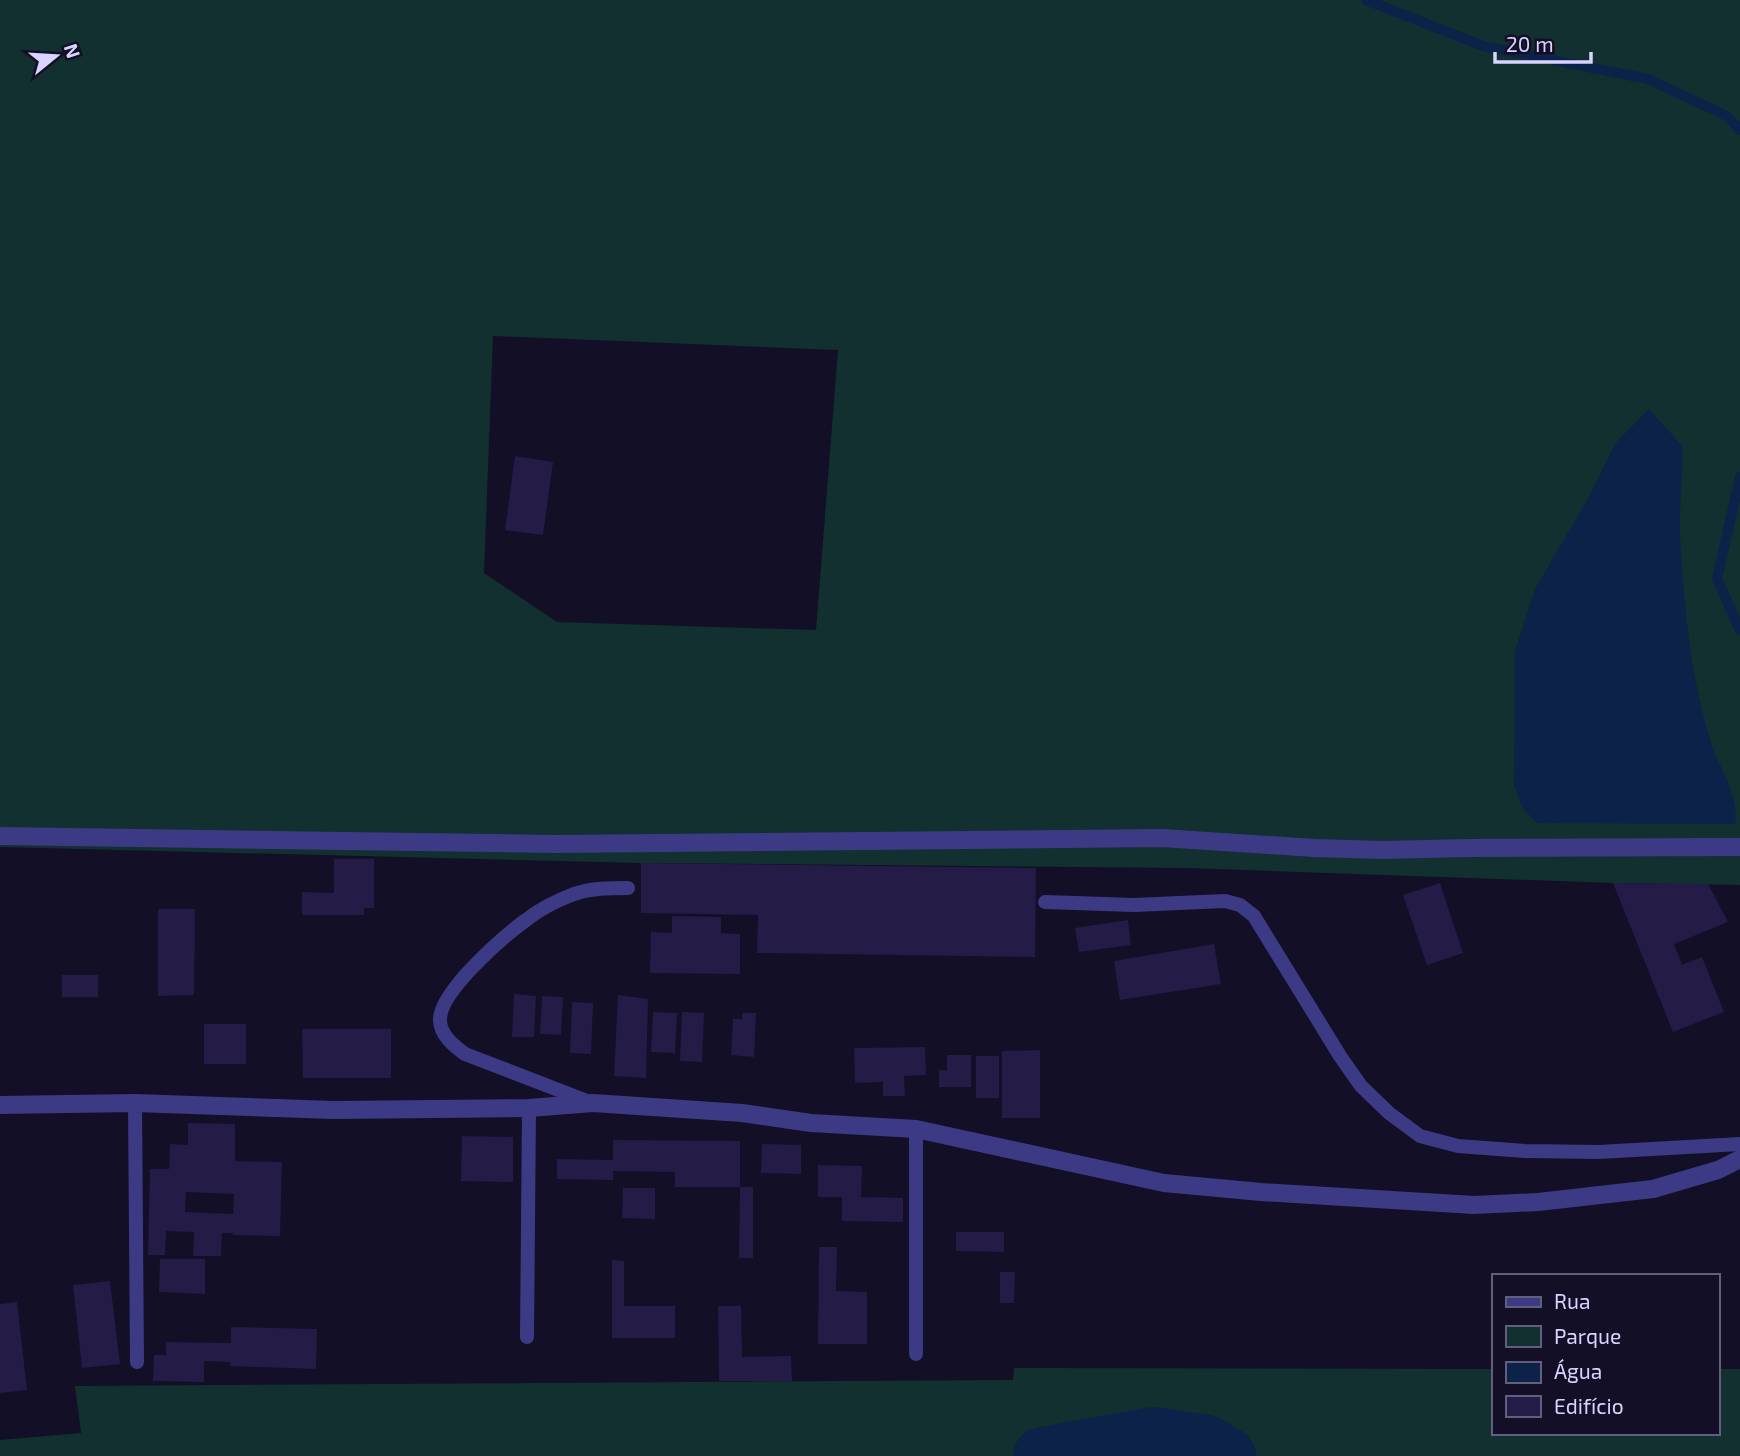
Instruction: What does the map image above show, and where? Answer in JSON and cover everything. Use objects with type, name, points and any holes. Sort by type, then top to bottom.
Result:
[{"type":"street","points":[[0,836],[554,844],[1162,838],[1383,850],[1740,847]]},
{"type":"street","points":[[0,1105],[135,1103],[333,1110],[529,1108],[593,1103],[742,1113],[811,1122],[916,1129],[1164,1183],[1261,1192],[1474,1205],[1538,1202],[1653,1189],[1718,1170],[1740,1159]]},
{"type":"lane","points":[[593,1103],[465,1054],[453,1046],[440,1021],[450,992],[527,919],[575,894],[597,888],[628,888]]},
{"type":"lane","points":[[1045,902],[1134,905],[1225,901],[1240,905],[1254,916],[1361,1086],[1389,1113],[1420,1136],[1458,1146],[1525,1151],[1600,1152],[1740,1144]]},
{"type":"lane","points":[[135,1103],[137,1362]]},
{"type":"lane","points":[[527,1337],[529,1108]]},
{"type":"lane","points":[[916,1129],[916,1354]]},
{"type":"green space","points":[[0,0],[1740,0],[1740,885],[1188,868],[641,863],[0,847]],"holes":[[[493,336],[838,350],[816,630],[557,622],[484,573]]]},
{"type":"green space","points":[[1014,1368],[1492,1369],[1492,1435],[1719,1435],[1719,1369],[1740,1369],[1740,1456],[0,1456],[0,1440],[81,1433],[75,1386],[1013,1380]]},
{"type":"water","points":[[1649,409],[1683,447],[1680,540],[1690,649],[1704,719],[1734,803],[1735,824],[1537,823],[1523,808],[1514,786],[1515,651],[1535,589],[1589,497],[1615,444]]},
{"type":"building","points":[[515,456],[553,462],[543,535],[505,530]]},
{"type":"building","points":[[334,859],[374,859],[374,908],[364,908],[364,915],[302,915],[302,892],[334,893]]},
{"type":"building","points":[[641,863],[1036,868],[1035,957],[757,953],[758,915],[641,913]]},
{"type":"building","points":[[1440,883],[1463,953],[1427,965],[1403,895]]},
{"type":"building","points":[[1613,883],[1708,884],[1728,922],[1674,944],[1682,965],[1702,957],[1724,1012],[1673,1032]]},
{"type":"building","points":[[158,909],[195,909],[194,995],[158,996]]},
{"type":"building","points":[[672,916],[721,917],[721,933],[740,934],[740,974],[650,973],[651,932],[672,933]]},
{"type":"building","points":[[1128,920],[1131,945],[1079,952],[1075,928]]},
{"type":"building","points":[[1214,944],[1221,984],[1120,1000],[1114,961]]},
{"type":"building","points":[[62,975],[98,975],[98,997],[62,997]]},
{"type":"building","points":[[514,994],[536,996],[534,1037],[512,1037]]},
{"type":"building","points":[[618,995],[648,999],[646,1078],[614,1076]]},
{"type":"building","points":[[542,996],[563,997],[561,1035],[540,1034]]},
{"type":"building","points":[[572,1002],[593,1003],[591,1054],[570,1053]]},
{"type":"building","points":[[653,1012],[677,1013],[675,1053],[651,1052]]},
{"type":"building","points":[[682,1012],[704,1013],[702,1062],[680,1061]]},
{"type":"building","points":[[742,1013],[756,1013],[754,1057],[731,1055],[733,1019],[742,1019]]},
{"type":"building","points":[[204,1024],[246,1024],[246,1064],[204,1064]]},
{"type":"building","points":[[302,1029],[391,1029],[391,1078],[303,1078]]},
{"type":"building","points":[[925,1047],[926,1075],[904,1076],[905,1096],[883,1096],[883,1082],[855,1083],[854,1048]]},
{"type":"building","points":[[1040,1050],[1040,1118],[1002,1118],[1002,1051]]},
{"type":"building","points":[[947,1055],[971,1055],[971,1087],[939,1087],[939,1070],[947,1070]]},
{"type":"building","points":[[976,1056],[999,1056],[999,1098],[976,1098]]},
{"type":"building","points":[[188,1123],[235,1124],[235,1161],[282,1162],[280,1236],[222,1233],[221,1256],[193,1256],[194,1232],[166,1231],[165,1255],[148,1255],[150,1169],[169,1169],[170,1144],[188,1145]],"holes":[[[186,1192],[234,1194],[233,1214],[185,1212]]]},
{"type":"building","points":[[462,1136],[513,1137],[513,1182],[461,1181]]},
{"type":"building","points":[[613,1140],[740,1141],[740,1187],[675,1187],[675,1172],[613,1171],[613,1180],[557,1179],[557,1159],[613,1160]]},
{"type":"building","points":[[762,1144],[801,1145],[801,1174],[761,1173]]},
{"type":"building","points":[[818,1165],[862,1166],[861,1197],[903,1198],[903,1222],[842,1221],[842,1197],[818,1197]]},
{"type":"building","points":[[740,1187],[753,1187],[753,1258],[739,1258]]},
{"type":"building","points":[[623,1188],[655,1188],[655,1219],[622,1218]]},
{"type":"building","points":[[956,1232],[1004,1232],[1004,1252],[956,1251]]},
{"type":"building","points":[[819,1247],[837,1247],[836,1291],[867,1292],[867,1344],[818,1344]]},
{"type":"building","points":[[160,1259],[205,1259],[205,1294],[159,1292]]},
{"type":"building","points":[[612,1260],[624,1261],[624,1306],[675,1306],[675,1338],[612,1338]]},
{"type":"building","points":[[1000,1272],[1015,1272],[1014,1303],[1000,1303]]},
{"type":"building","points":[[110,1281],[120,1364],[82,1368],[73,1285]]},
{"type":"building","points":[[17,1302],[27,1390],[0,1393],[0,1304]]},
{"type":"building","points":[[718,1306],[741,1306],[742,1357],[791,1356],[792,1381],[719,1381]]},
{"type":"building","points":[[231,1327],[317,1329],[316,1369],[230,1366],[230,1362],[204,1361],[204,1382],[153,1381],[154,1355],[166,1355],[166,1342],[231,1343]]},
{"type":"waterway","points":[[1366,0],[1483,46],[1648,79],[1727,116],[1740,130]]},
{"type":"waterway","points":[[1740,477],[1717,579],[1740,630]]},
{"type":"waterway","points":[[1042,1456],[1153,1436],[1207,1444],[1227,1456]]}]
